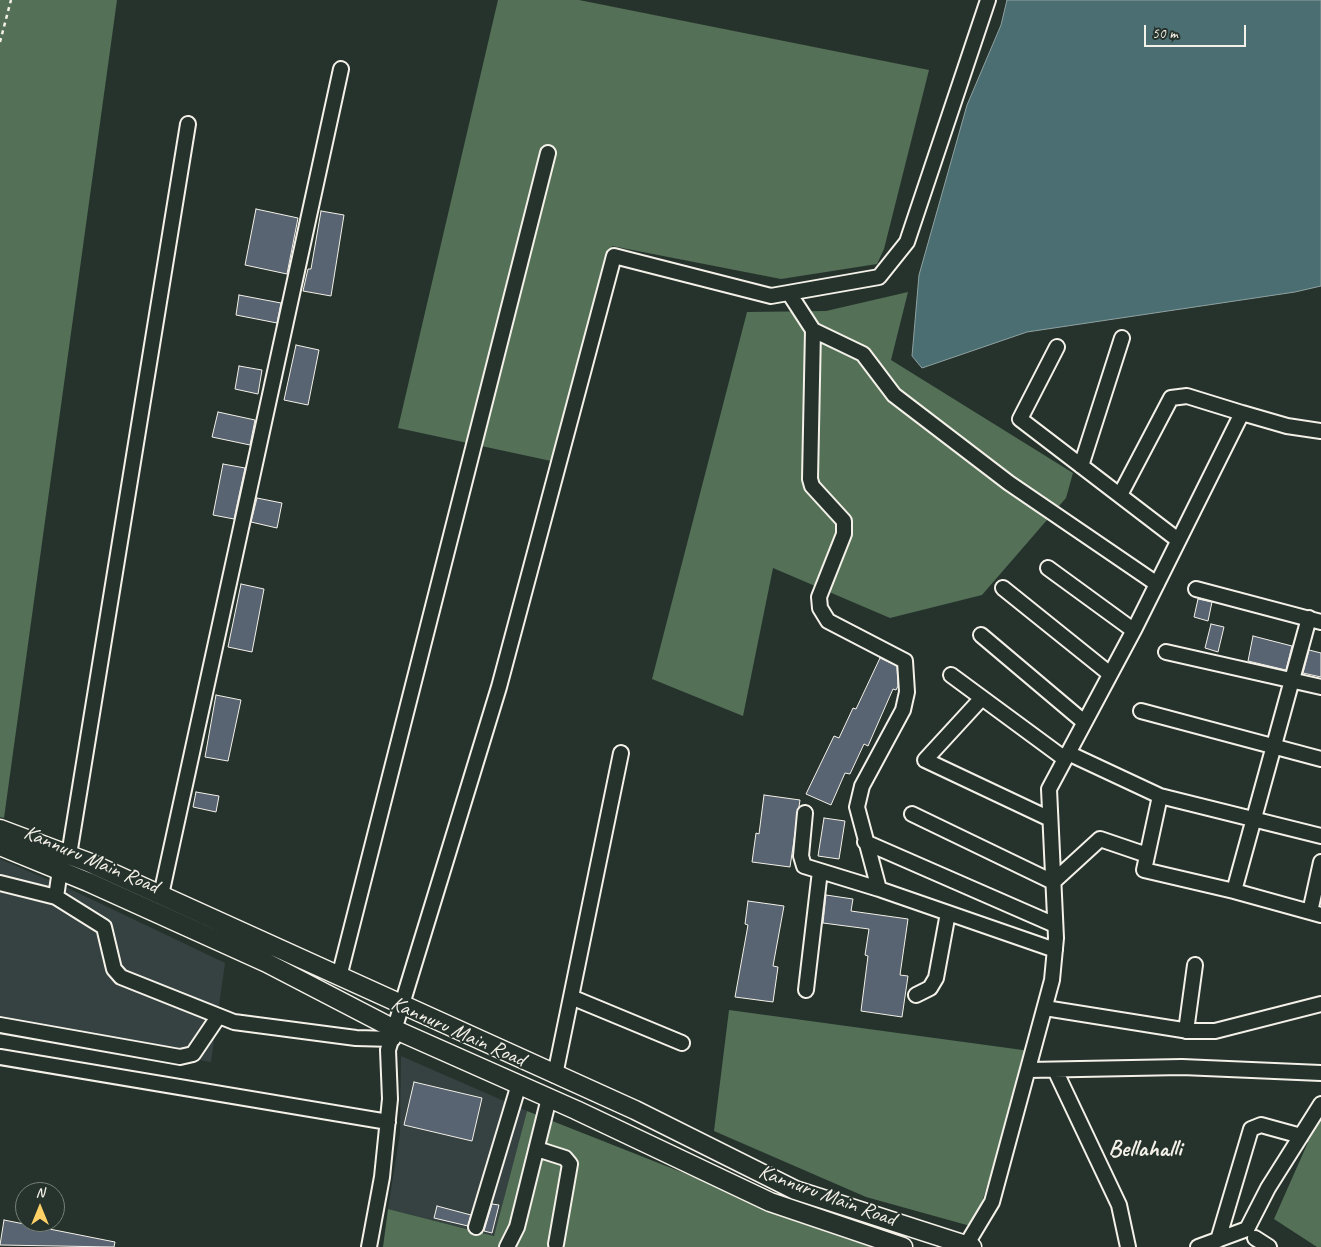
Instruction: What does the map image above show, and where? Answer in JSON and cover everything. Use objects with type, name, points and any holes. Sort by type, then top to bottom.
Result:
[{"type":"main road","points":[[0,829],[69,855],[161,895],[635,1110],[795,1190],[968,1246]]},
{"type":"main road","name":"Kannuru Main Road","points":[[0,846],[60,870],[267,963],[394,1035],[519,1084],[770,1202],[903,1247]]},
{"type":"street","points":[[369,1247],[382,1177],[388,1122],[390,1100],[388,1050],[404,1006],[500,687],[614,256],[771,296],[879,277],[907,242],[988,0]]},
{"type":"street","points":[[161,895],[341,68]]},
{"type":"street","points":[[69,855],[188,124]]},
{"type":"street","points":[[339,977],[548,153]]},
{"type":"street","points":[[789,293],[813,330],[863,354],[894,395],[1009,483],[1157,584]]},
{"type":"street","points":[[813,330],[810,479],[812,486],[844,521],[844,534],[819,597],[820,608],[828,621],[905,661],[907,692],[903,710],[862,786],[857,807],[879,889]]},
{"type":"street","points":[[1081,466],[1122,338]]},
{"type":"street","points":[[1057,347],[1020,419],[1178,540]]},
{"type":"street","points":[[1120,495],[1171,398],[1187,396],[1287,426],[1321,431]]},
{"type":"street","points":[[968,1246],[992,1202],[1052,980],[1056,925],[1049,789],[1157,584],[1242,413]]},
{"type":"street","points":[[1048,568],[1133,630]]},
{"type":"street","points":[[1003,588],[1110,674]]},
{"type":"street","points":[[1196,588],[1315,620],[1292,681],[1234,891]]},
{"type":"street","points":[[981,635],[1084,722]]},
{"type":"street","points":[[1166,652],[1321,687]]},
{"type":"street","points":[[951,675],[1066,756],[1160,796],[1321,836]]},
{"type":"street","points":[[982,698],[925,760],[1050,819]]},
{"type":"street","points":[[1142,711],[1273,748],[1321,759]]},
{"type":"street","points":[[555,1075],[621,753]]},
{"type":"street","points":[[1160,796],[1144,870],[1316,913],[1321,862]]},
{"type":"street","points":[[805,813],[801,856],[804,866],[879,889],[1055,950]]},
{"type":"street","points":[[912,814],[1054,882]]},
{"type":"street","points":[[1054,882],[1100,839],[1148,855]]},
{"type":"street","points":[[865,842],[1056,925]]},
{"type":"street","points":[[56,896],[60,870]]},
{"type":"street","points":[[806,990],[820,871]]},
{"type":"street","points":[[0,883],[56,896],[104,927],[116,974],[218,1017],[234,1022],[356,1038],[394,1035]]},
{"type":"street","points":[[916,995],[930,988],[936,978],[948,913]]},
{"type":"street","points":[[1186,1030],[1195,965]]},
{"type":"street","points":[[571,997],[682,1043]]},
{"type":"street","points":[[1045,1008],[1186,1030],[1215,1031],[1321,1004]]},
{"type":"street","points":[[0,1025],[180,1057],[193,1054],[218,1017]]},
{"type":"street","points":[[0,1057],[388,1122]]},
{"type":"street","points":[[1029,1070],[1182,1067],[1321,1073]]},
{"type":"street","points":[[1055,1070],[1119,1205],[1128,1247]]},
{"type":"street","points":[[476,1227],[519,1084]]},
{"type":"street","points":[[507,1247],[517,1227],[549,1098]]},
{"type":"street","points":[[1198,1247],[1247,1230],[1268,1188],[1321,1104]]},
{"type":"street","points":[[1218,1240],[1251,1129],[1261,1125],[1301,1136]]},
{"type":"street","points":[[537,1149],[565,1158],[570,1164],[556,1244]]},
{"type":"street","points":[[1255,1238],[1269,1247]]},
{"type":"path","points":[[0,42],[12,0]]},
{"type":"shaded area","points":[[0,859],[70,889],[225,963],[211,1062],[0,1024]]},
{"type":"shaded area","points":[[401,1056],[527,1111],[494,1236],[388,1209],[400,1133]]},
{"type":"green space","points":[[0,0],[117,0],[4,818],[0,817]]},
{"type":"green space","points":[[498,0],[579,0],[929,70],[884,249],[877,264],[781,279],[612,246],[551,461],[398,428]]},
{"type":"green space","points":[[908,292],[891,360],[1073,473],[1066,498],[982,595],[890,618],[773,568],[743,716],[652,679],[747,312],[826,311]]},
{"type":"green space","points":[[729,1010],[1030,1051],[974,1227],[866,1197],[714,1131]]},
{"type":"green space","points":[[527,1111],[871,1247],[383,1247],[388,1209],[494,1236]]},
{"type":"green space","points":[[1321,1113],[1321,1247],[1317,1247],[1274,1219]]},
{"type":"water","points":[[1007,0],[1321,0],[1321,286],[1295,292],[1027,332],[922,368],[912,356],[919,275],[967,105],[1001,25]]},
{"type":"building","points":[[256,209],[298,218],[287,274],[245,265]]},
{"type":"building","points":[[321,211],[344,215],[331,296],[303,291],[308,269],[311,269]]},
{"type":"building","points":[[239,295],[281,303],[277,323],[236,315]]},
{"type":"building","points":[[296,345],[319,350],[308,405],[284,400]]},
{"type":"building","points":[[239,366],[262,370],[258,394],[235,389]]},
{"type":"building","points":[[218,412],[255,420],[250,445],[212,437]]},
{"type":"building","points":[[223,464],[245,468],[234,519],[213,515]]},
{"type":"building","points":[[257,498],[282,503],[277,528],[251,522]]},
{"type":"building","points":[[241,584],[264,589],[252,652],[228,647]]},
{"type":"building","points":[[1198,599],[1212,602],[1208,621],[1194,617]]},
{"type":"building","points":[[1211,624],[1224,627],[1218,652],[1205,648]]},
{"type":"building","points":[[1253,636],[1292,646],[1286,670],[1248,661]]},
{"type":"building","points":[[1309,650],[1321,653],[1321,677],[1303,673]]},
{"type":"building","points":[[880,658],[897,666],[898,686],[896,690],[893,689],[868,746],[864,744],[850,774],[845,773],[831,805],[806,794],[834,736],[839,738],[853,708],[856,709]]},
{"type":"building","points":[[216,695],[241,700],[228,761],[205,757]]},
{"type":"building","points":[[196,792],[219,796],[216,812],[193,807]]},
{"type":"building","points":[[764,795],[800,800],[790,867],[752,862],[756,833],[759,834]]},
{"type":"building","points":[[824,818],[845,821],[839,859],[818,856]]},
{"type":"building","points":[[826,895],[853,899],[851,911],[908,919],[900,975],[908,976],[902,1017],[861,1011],[868,956],[865,955],[869,929],[823,923]]},
{"type":"building","points":[[748,901],[784,906],[773,966],[778,967],[773,1002],[735,997],[748,925],[745,924]]},
{"type":"building","points":[[414,1082],[482,1098],[472,1141],[404,1125]]},
{"type":"building","points":[[492,1204],[499,1205],[492,1233],[484,1231]]},
{"type":"building","points":[[437,1206],[471,1215],[468,1226],[434,1218]]},
{"type":"building","points":[[4,1220],[15,1222],[15,1232],[65,1232],[115,1242],[114,1247],[0,1245]]},
{"type":"district","name":"Bellahalli","points":[[1145,1150]]}]
